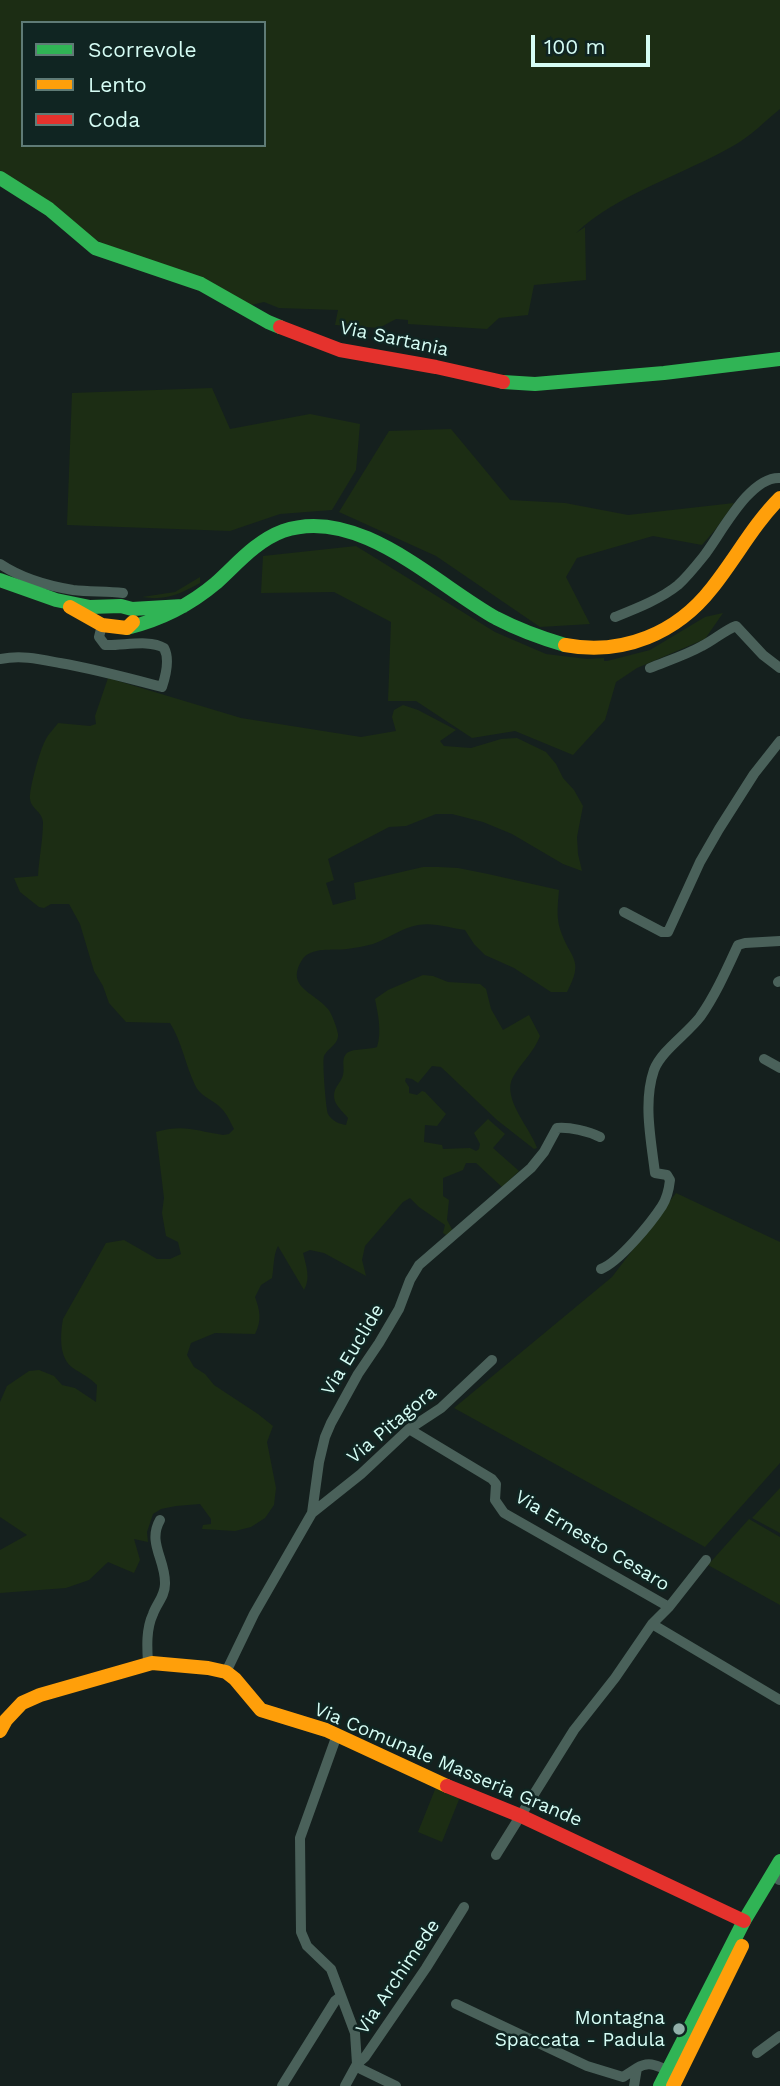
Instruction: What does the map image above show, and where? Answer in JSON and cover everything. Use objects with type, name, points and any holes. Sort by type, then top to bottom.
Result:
[{"type":"street","name":"Via Sartania","points":[[0,178],[49,209],[95,248],[201,284],[268,322],[340,350],[508,383],[535,384],[664,373],[780,359]]},
{"type":"street","points":[[615,617],[675,587],[704,556],[735,510],[766,480],[780,478]]},
{"type":"street","points":[[0,580],[56,600],[104,625],[127,628],[168,616],[184,606],[208,589],[253,547],[269,537],[305,526],[330,526],[346,529],[380,543],[519,630],[561,645],[607,648],[638,643],[688,614],[705,596],[754,526],[780,498]]},
{"type":"street","points":[[0,564],[23,576],[56,586],[74,590],[105,591],[123,605],[133,622],[127,628]]},
{"type":"street","points":[[56,600],[90,607],[184,606]]},
{"type":"street","points":[[0,659],[31,657],[100,670],[162,687],[167,659],[166,652],[160,645],[105,645],[99,637],[104,625],[101,615],[123,605]]},
{"type":"street","points":[[720,621],[736,626],[763,655],[780,668]]},
{"type":"street","points":[[650,668],[700,647],[736,626]]},
{"type":"street","points":[[624,912],[662,932],[668,932],[700,862],[719,829],[754,774],[780,741]]},
{"type":"street","points":[[601,1269],[617,1259],[653,1219],[667,1195],[670,1180],[667,1175],[655,1173],[650,1133],[649,1107],[654,1068],[702,1015],[738,945],[780,941]]},
{"type":"street","points":[[764,1059],[780,1068]]},
{"type":"street","name":"Via Euclide","points":[[226,1672],[254,1614],[312,1513],[325,1437],[358,1374],[399,1309],[419,1265],[531,1168],[544,1152],[557,1128],[600,1137]]},
{"type":"street","name":"Via Pitagora","points":[[312,1513],[361,1474],[409,1429],[441,1408],[492,1360]]},
{"type":"street","name":"Via Ernesto Cesaro","points":[[409,1429],[495,1482],[495,1500],[504,1513],[669,1607]]},
{"type":"street","points":[[149,1663],[150,1622],[164,1594],[166,1580],[154,1534],[160,1520]]},
{"type":"street","points":[[496,1856],[566,1741],[615,1678],[652,1624],[706,1560]]},
{"type":"street","points":[[652,1624],[780,1700]]},
{"type":"street","points":[[0,1731],[6,1720],[29,1698],[149,1663],[195,1665],[226,1672]]},
{"type":"street","name":"Via Comunale Masseria Grande","points":[[226,1672],[241,1684],[261,1710],[337,1735],[447,1786],[521,1816],[744,1922]]},
{"type":"street","points":[[337,1735],[300,1838],[300,1922],[303,1939],[315,1955],[331,1969],[340,1997],[346,2005],[355,2033],[357,2064]]},
{"type":"street","points":[[660,2086],[744,1922],[780,1861]]},
{"type":"street","points":[[673,2086],[752,1925],[780,1880]]},
{"type":"street","name":"Via Archimede","points":[[345,2086],[357,2064],[365,2057],[426,1968],[464,1907]]},
{"type":"street","points":[[282,2086],[340,1997]]},
{"type":"street","points":[[456,2004],[587,2066],[623,2077],[642,2064],[667,2070]]},
{"type":"street","points":[[757,2053],[780,2036]]},
{"type":"street","name":"Via Archimede","points":[[357,2064],[396,2086]]},
{"type":"street","points":[[634,2086],[637,2068]]},
{"type":"green space","points":[[0,0],[780,0],[780,109],[739,142],[630,196],[576,233],[585,227],[586,280],[534,285],[528,315],[499,318],[487,329],[408,324],[408,320],[396,319],[379,328],[335,325],[338,310],[279,308],[264,302],[247,306],[91,238],[0,173]]},
{"type":"green space","points":[[212,388],[230,429],[310,414],[360,424],[356,470],[332,510],[280,514],[230,531],[67,525],[72,393]]},
{"type":"green space","points":[[451,429],[510,500],[565,503],[628,515],[734,503],[702,545],[653,536],[577,558],[566,577],[590,624],[540,627],[436,556],[339,512],[389,431]]},
{"type":"green space","points":[[356,546],[495,632],[546,654],[587,659],[604,658],[604,661],[607,661],[650,650],[705,617],[723,613],[705,639],[637,668],[616,682],[605,720],[573,755],[515,731],[472,738],[416,701],[388,701],[391,622],[334,592],[261,593],[263,556]]},
{"type":"green space","points":[[200,577],[200,583],[179,593],[158,598],[142,597],[175,592]]},
{"type":"green space","points":[[108,678],[241,718],[361,737],[396,731],[392,717],[394,710],[403,705],[456,730],[440,741],[444,746],[471,748],[501,739],[517,738],[546,752],[583,806],[577,837],[582,871],[563,864],[512,834],[483,822],[452,814],[436,814],[406,826],[389,827],[328,859],[334,880],[326,883],[333,905],[356,899],[354,883],[423,867],[458,868],[559,890],[559,924],[574,959],[575,972],[567,992],[551,992],[514,968],[485,955],[465,930],[430,924],[412,926],[373,944],[317,951],[302,960],[298,969],[299,983],[328,1009],[338,1034],[337,1041],[324,1056],[327,1111],[334,1120],[346,1125],[348,1118],[334,1099],[335,1090],[342,1079],[345,1056],[348,1052],[377,1047],[379,1029],[375,999],[388,990],[423,975],[433,976],[448,982],[480,984],[486,989],[491,1009],[503,1030],[529,1015],[540,1036],[510,1085],[514,1104],[537,1148],[534,1149],[497,1120],[441,1067],[432,1066],[418,1083],[406,1078],[409,1093],[417,1095],[425,1092],[446,1114],[437,1126],[425,1125],[424,1142],[442,1145],[443,1149],[470,1148],[476,1151],[480,1144],[474,1133],[488,1119],[505,1134],[493,1148],[519,1171],[502,1187],[476,1163],[466,1163],[463,1170],[443,1178],[443,1196],[449,1200],[447,1220],[454,1233],[449,1237],[443,1233],[445,1225],[410,1198],[403,1202],[365,1246],[362,1260],[366,1276],[324,1253],[310,1250],[303,1253],[308,1276],[304,1290],[278,1246],[272,1278],[261,1285],[255,1297],[260,1316],[255,1334],[215,1333],[191,1343],[187,1355],[194,1367],[205,1374],[214,1385],[273,1426],[267,1442],[276,1488],[274,1505],[265,1518],[251,1527],[235,1531],[202,1529],[203,1525],[211,1524],[211,1519],[200,1504],[161,1509],[153,1514],[147,1532],[148,1542],[134,1539],[140,1560],[134,1573],[108,1562],[89,1580],[66,1588],[0,1593],[0,1550],[27,1535],[0,1517],[0,1402],[7,1386],[29,1371],[39,1370],[54,1376],[62,1385],[75,1388],[96,1402],[97,1385],[65,1359],[61,1332],[63,1319],[106,1243],[124,1240],[157,1259],[170,1259],[181,1254],[178,1242],[166,1236],[156,1132],[183,1128],[223,1135],[234,1129],[221,1108],[197,1088],[170,1023],[126,1022],[109,1003],[94,971],[80,924],[69,904],[39,907],[20,892],[14,878],[38,876],[43,822],[41,815],[32,805],[30,794],[45,741],[58,723],[90,726],[96,724],[95,716]]},
{"type":"green space","points":[[676,1193],[780,1242],[780,1463],[705,1547],[454,1408],[612,1277]]},
{"type":"green space","points":[[780,1488],[780,1533],[752,1518]]},
{"type":"green space","points":[[749,1519],[780,1537],[780,1605],[708,1565]]},
{"type":"green space","points":[[436,1787],[460,1797],[442,1842],[418,1832]]},
{"type":"traffic: fast","points":[[0,178],[49,209],[95,248],[201,284],[280,327]]},
{"type":"traffic: fast","points":[[503,382],[535,384],[664,373],[780,359]]},
{"type":"traffic: fast","points":[[127,628],[163,616],[196,598],[255,547],[273,535],[311,526],[339,529],[367,538],[395,552],[496,618],[565,645]]},
{"type":"traffic: fast","points":[[0,580],[56,600],[90,607],[121,606],[132,609],[183,606]]},
{"type":"traffic: fast","points":[[660,2086],[744,1921],[780,1861]]},
{"type":"traffic: slow","points":[[565,645],[587,648],[628,644],[665,629],[698,604],[761,519],[780,498]]},
{"type":"traffic: slow","points":[[70,607],[102,625],[127,628],[133,622]]},
{"type":"traffic: slow","points":[[0,1731],[22,1703],[40,1695],[152,1663],[208,1668],[226,1672],[235,1679],[261,1710],[326,1730],[447,1786]]},
{"type":"traffic: slow","points":[[673,2086],[742,1946]]},
{"type":"traffic: jam","points":[[280,327],[340,350],[503,382]]},
{"type":"traffic: jam","points":[[447,1786],[521,1816],[744,1921]]},
{"type":"place","name":"Montagna Spaccata - Padula","points":[[679,2029]]}]
